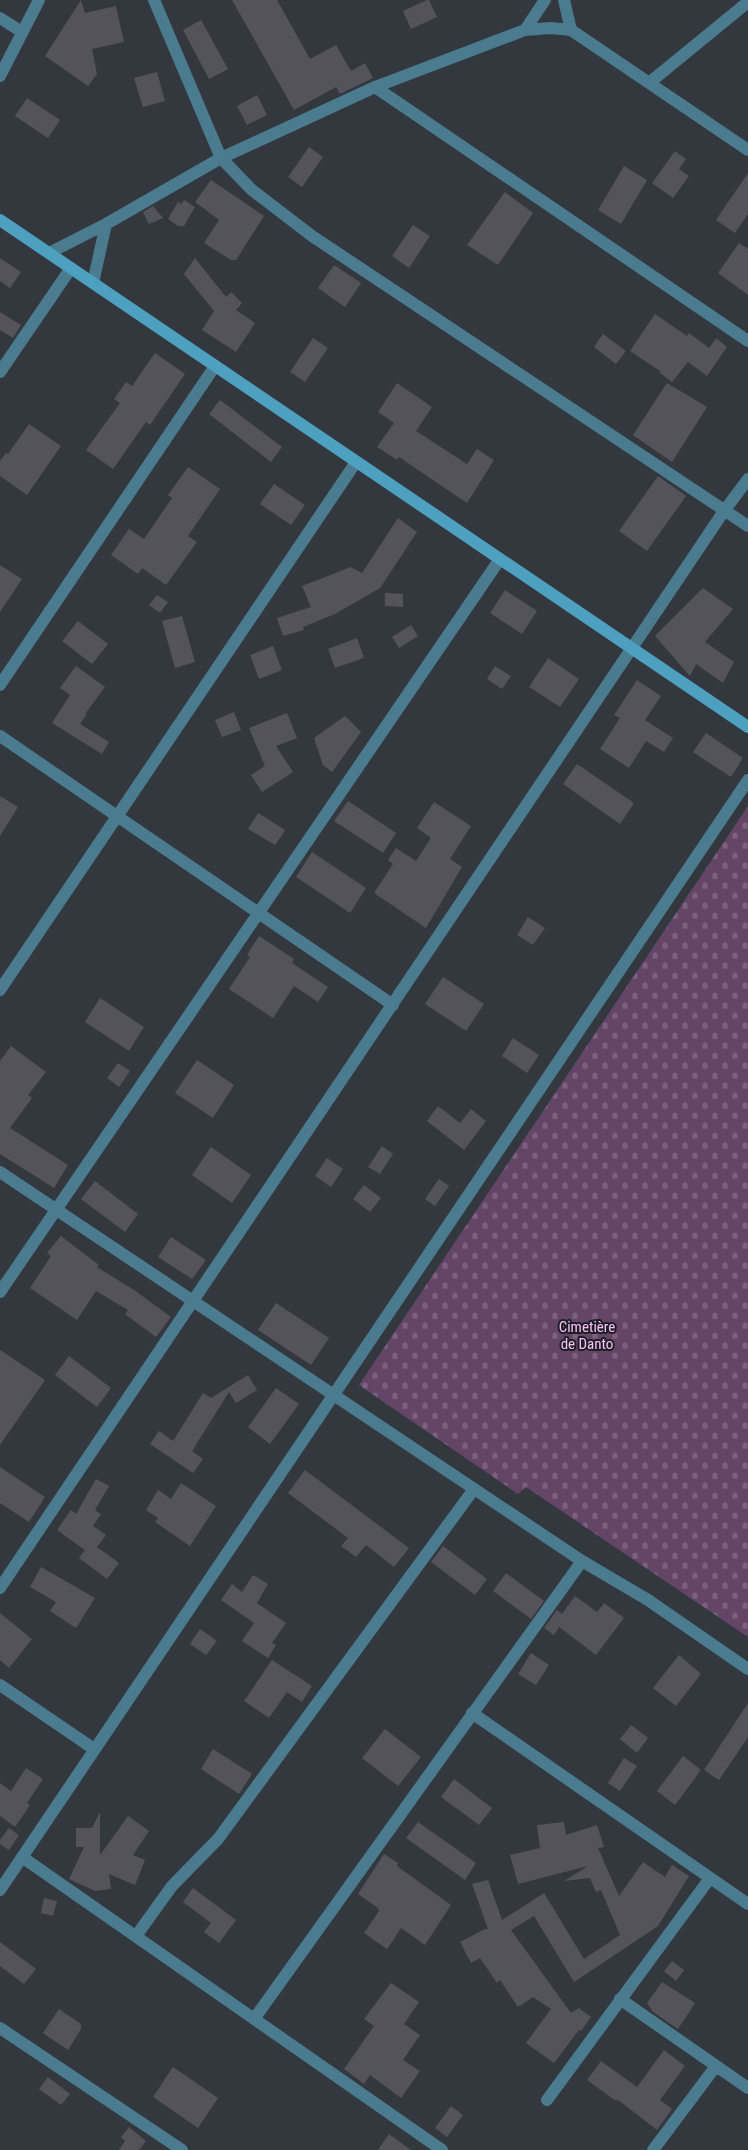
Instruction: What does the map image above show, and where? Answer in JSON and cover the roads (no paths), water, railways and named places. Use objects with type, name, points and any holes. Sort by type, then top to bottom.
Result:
[{"type":"street","points":[[0,76],[39,0]]},
{"type":"street","points":[[154,0],[221,158],[252,190],[312,236],[748,526]]},
{"type":"street","points":[[525,30],[545,0]]},
{"type":"street","points":[[564,0],[571,30]]},
{"type":"street","points":[[648,82],[748,2]]},
{"type":"street","points":[[0,18],[22,32]]},
{"type":"street","points":[[49,253],[106,224],[221,158],[375,87],[525,30],[551,28],[571,30],[748,150]]},
{"type":"street","points":[[375,87],[748,341]]},
{"type":"street","points":[[0,220],[748,726]]},
{"type":"street","points":[[93,283],[106,224]]},
{"type":"street","points":[[0,372],[71,268]]},
{"type":"street","points":[[0,685],[215,366]]},
{"type":"street","points":[[0,990],[356,462]]},
{"type":"street","points":[[0,1588],[724,511],[748,479]]},
{"type":"street","points":[[0,1292],[500,559]]},
{"type":"street","points":[[0,736],[393,1005]]},
{"type":"street","points":[[0,1890],[748,780]]},
{"type":"street","points":[[0,1172],[582,1561],[648,1600],[748,1669]]},
{"type":"street","points":[[136,1936],[172,1886],[218,1839],[474,1489]]},
{"type":"street","points":[[254,2019],[582,1561]]},
{"type":"street","points":[[0,1685],[94,1749]]},
{"type":"street","points":[[472,1713],[748,1904]]},
{"type":"street","points":[[22,1857],[442,2150]]},
{"type":"street","points":[[546,2100],[710,1878]]},
{"type":"street","points":[[620,1999],[748,2088]]},
{"type":"street","points":[[0,2028],[182,2150]]},
{"type":"street","points":[[653,2150],[716,2066]]},
{"type":"park label","name":"Cimetière de Danto","points":[[587,1336]]}]
